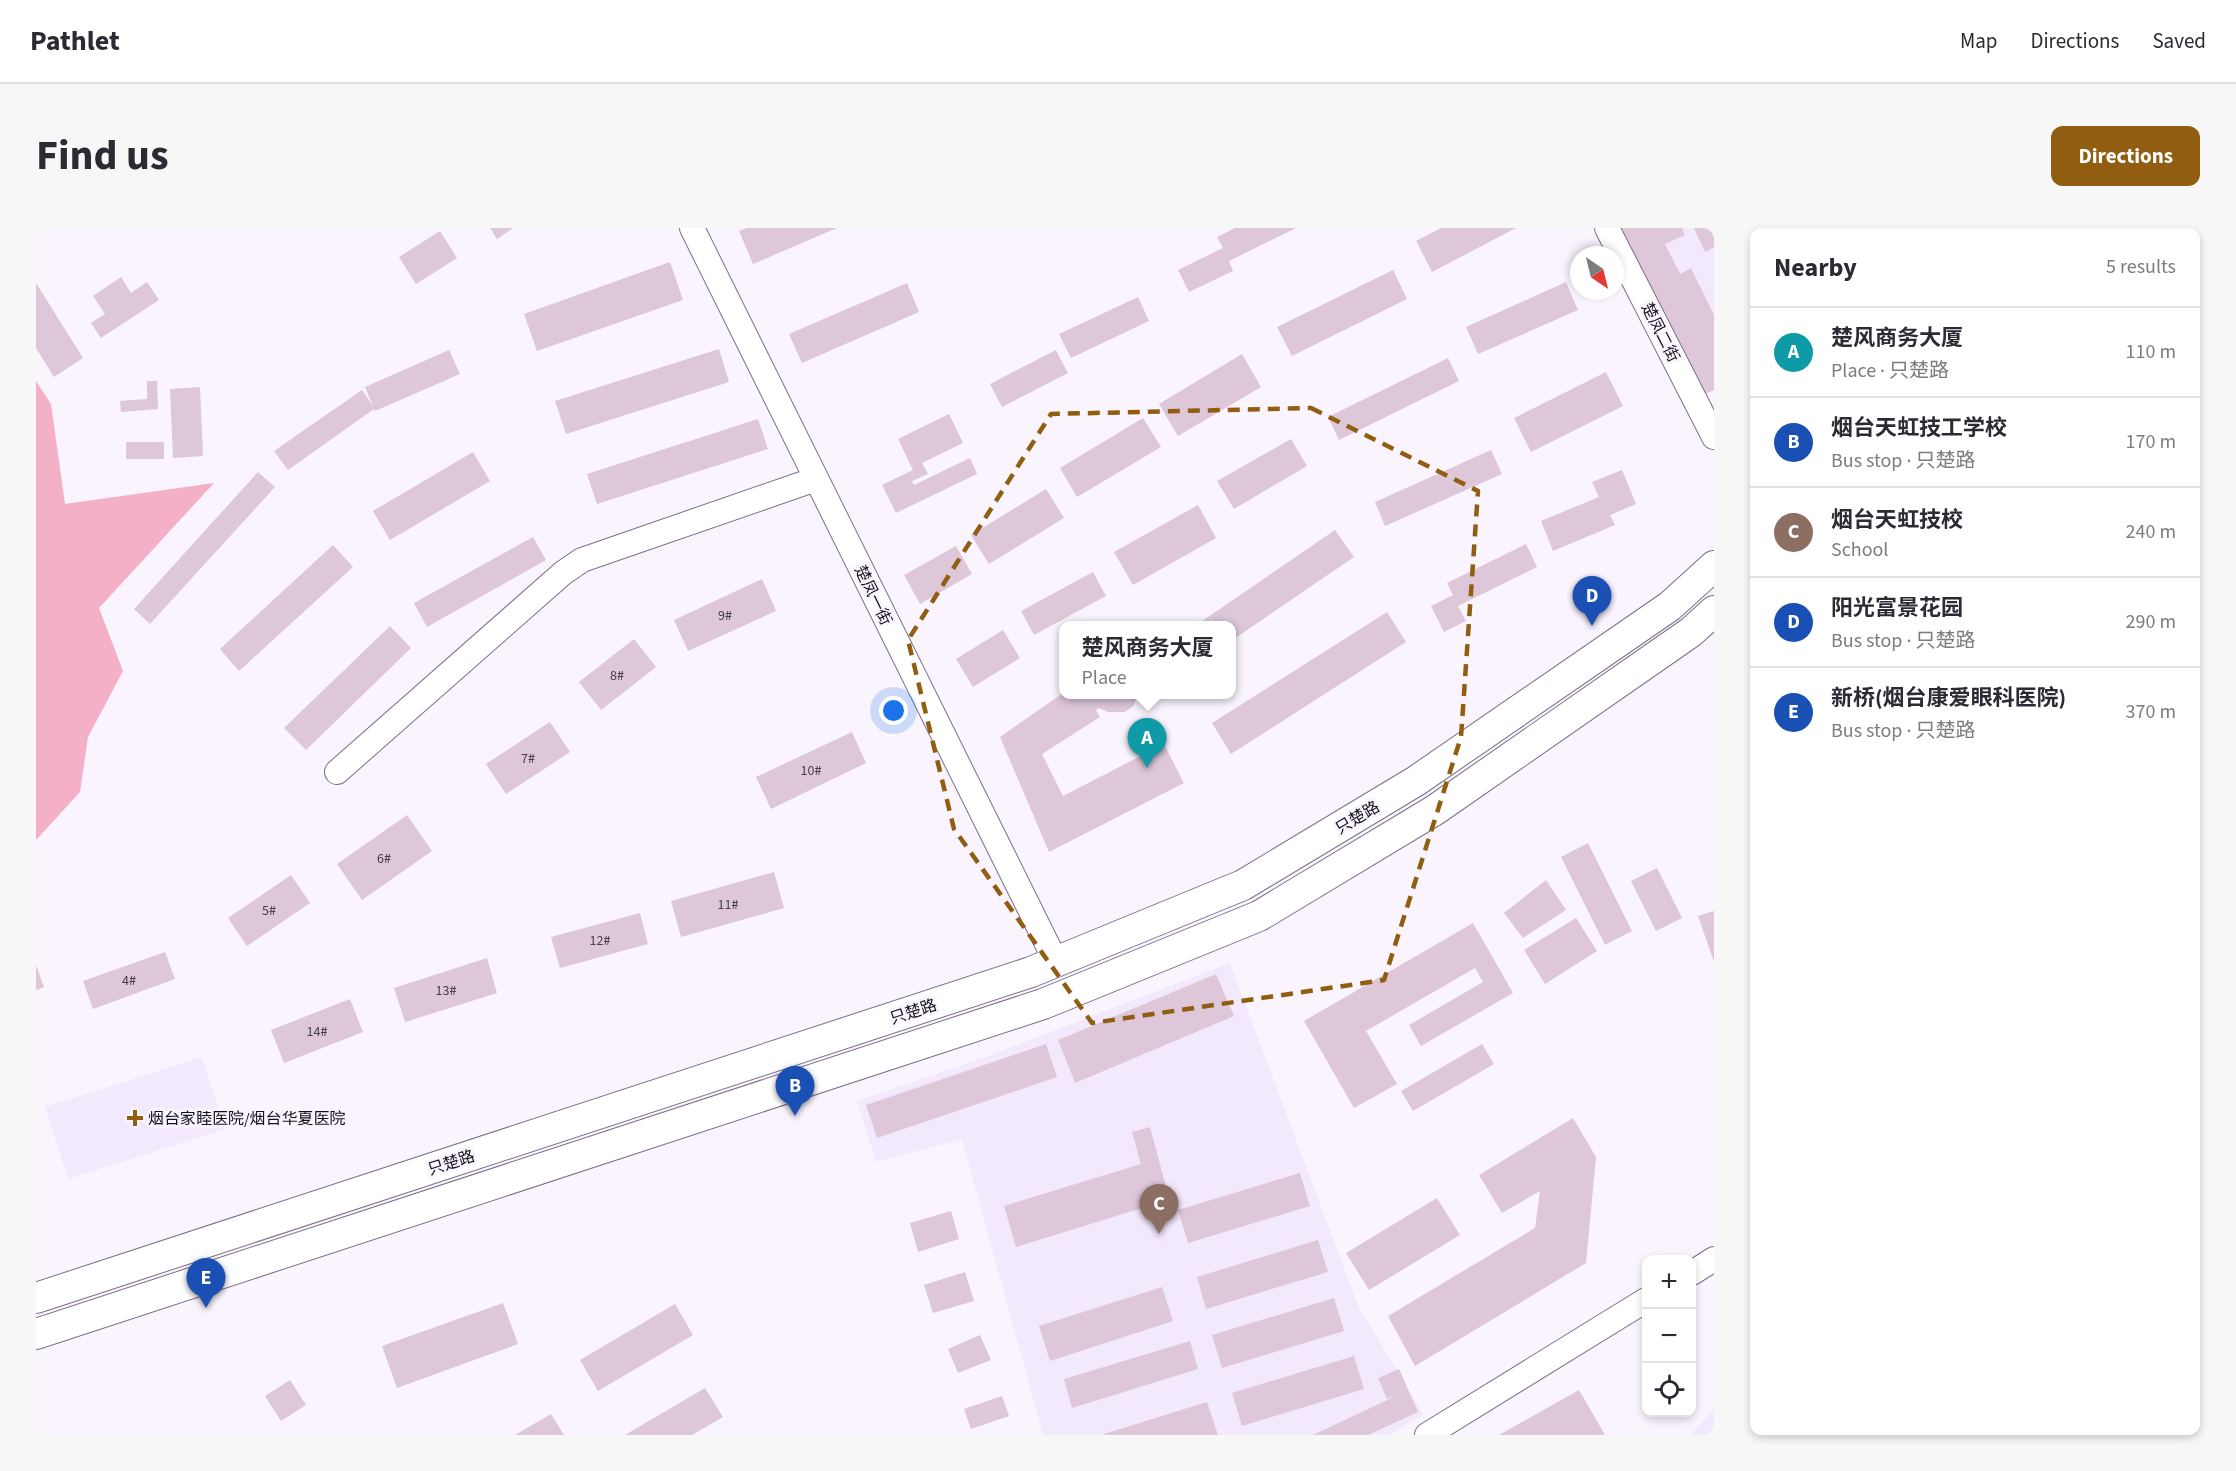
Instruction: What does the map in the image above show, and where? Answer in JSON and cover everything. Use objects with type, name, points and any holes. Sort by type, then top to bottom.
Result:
[{"type":"main road","name":"只楚路","points":[[36,1298],[1031,972],[1243,885],[1416,781],[1670,606],[1714,566]]},
{"type":"main road","name":"只楚路","points":[[36,1334],[1043,1004],[1258,916],[1435,810],[1691,632],[1714,612]]},
{"type":"street","name":"楚凤一街","points":[[692,228],[1056,962]]},
{"type":"street","name":"楚凤二街","points":[[1607,228],[1714,437]]},
{"type":"street","points":[[338,772],[563,573],[582,560],[816,479]]},
{"type":"street","points":[[1696,1270],[1714,1259]]},
{"type":"street","points":[[1427,1435],[1642,1303]]},
{"type":"highlighted area","points":[[1311,408],[1478,491],[1461,737],[1384,980],[1092,1023],[954,829],[908,640],[1051,414]]},
{"type":"shaded area","points":[[1634,228],[1714,228],[1714,388]]},
{"type":"shaded area","points":[[36,381],[51,404],[65,504],[214,483],[99,608],[123,671],[88,737],[80,792],[36,840]]},
{"type":"shaded area","points":[[1230,963],[1358,1305],[1423,1414],[1390,1435],[1043,1435],[962,1139],[876,1162],[857,1101],[983,1058]]},
{"type":"shaded area","name":"烟台家睦医院/烟台华夏医院","points":[[202,1057],[225,1129],[68,1179],[45,1107]]},
{"type":"shaded area","points":[[1714,1409],[1714,1435],[1690,1435]]},
{"type":"building","points":[[490,228],[513,228],[497,239]]},
{"type":"building","points":[[747,228],[837,228],[753,264],[739,231]]},
{"type":"building","points":[[1235,228],[1296,228],[1229,261],[1233,271],[1189,292],[1178,270],[1223,248],[1217,237]]},
{"type":"building","points":[[1441,228],[1516,228],[1432,272],[1416,241]]},
{"type":"building","points":[[1620,228],[1682,228],[1685,235],[1665,244],[1680,274],[1691,268],[1714,315],[1714,390],[1703,395]]},
{"type":"building","points":[[1694,228],[1714,228],[1714,247],[1705,252]]},
{"type":"building","points":[[440,231],[457,258],[416,284],[399,257]]},
{"type":"building","points":[[670,262],[683,300],[537,351],[524,314]]},
{"type":"building","points":[[1393,270],[1407,299],[1292,356],[1277,327]]},
{"type":"building","points":[[121,277],[131,293],[147,282],[159,300],[101,338],[91,323],[105,314],[93,296]]},
{"type":"building","points":[[1566,282],[1570,291],[1570,300],[1574,300],[1578,310],[1478,354],[1466,327]]},
{"type":"building","points":[[36,283],[83,358],[54,377],[36,348]]},
{"type":"building","points":[[907,283],[919,312],[802,363],[789,334]]},
{"type":"building","points":[[1138,297],[1149,321],[1071,358],[1059,334]]},
{"type":"building","points":[[719,349],[729,382],[566,434],[555,401]]},
{"type":"building","points":[[449,350],[460,374],[375,411],[374,409],[288,470],[274,451],[362,390],[373,406],[365,387]]},
{"type":"building","points":[[1056,350],[1068,373],[1002,407],[990,384]]},
{"type":"building","points":[[1242,354],[1261,387],[1178,436],[1159,404]]},
{"type":"building","points":[[1448,358],[1459,381],[1339,440],[1328,417]]},
{"type":"building","points":[[1606,372],[1623,406],[1531,452],[1514,418]]},
{"type":"building","points":[[147,381],[157,381],[158,409],[121,412],[120,401],[147,399]]},
{"type":"building","points":[[200,387],[203,456],[173,458],[170,389]]},
{"type":"building","points":[[949,414],[963,443],[922,463],[928,474],[912,481],[914,485],[970,458],[977,474],[896,513],[882,485],[913,470],[898,439]]},
{"type":"building","points":[[1143,418],[1161,447],[1077,497],[1060,468]]},
{"type":"building","points":[[758,419],[768,449],[597,504],[587,474]]},
{"type":"building","points":[[1291,439],[1307,466],[1234,509],[1217,481]]},
{"type":"building","points":[[126,442],[164,442],[164,459],[126,459]]},
{"type":"building","points":[[1491,450],[1502,474],[1385,526],[1375,502]]},
{"type":"building","points":[[473,452],[490,481],[390,540],[373,511]]},
{"type":"building","points":[[1622,470],[1636,504],[1610,515],[1615,525],[1553,551],[1541,521],[1599,497],[1592,482]]},
{"type":"building","points":[[258,472],[275,487],[150,624],[134,609]]},
{"type":"building","points":[[1046,489],[1064,518],[989,564],[971,535]]},
{"type":"building","points":[[1198,505],[1216,538],[1133,585],[1114,552]]},
{"type":"building","points":[[1335,530],[1354,557],[1236,638],[1236,621],[1202,621]]},
{"type":"building","points":[[533,537],[546,560],[427,627],[414,603]]},
{"type":"building","points":[[1526,544],[1537,567],[1458,606],[1466,621],[1444,632],[1431,606],[1453,595],[1447,583]]},
{"type":"building","points":[[333,545],[353,567],[239,671],[220,649]]},
{"type":"building","points":[[956,546],[972,574],[920,604],[904,575]]},
{"type":"building","points":[[1093,572],[1106,596],[1034,635],[1021,611]]},
{"type":"building","points":[[762,579],[776,611],[688,651],[674,620]]},
{"type":"building","points":[[1387,612],[1406,642],[1231,754],[1212,723]]},
{"type":"building","points":[[390,626],[411,648],[306,750],[284,728]]},
{"type":"building","points":[[1003,630],[1020,658],[973,687],[956,659]]},
{"type":"building","points":[[634,639],[656,667],[601,710],[579,682]]},
{"type":"building","points":[[1059,696],[1059,699],[1136,699],[1133,706],[1125,712],[1108,712],[1099,708],[1096,710],[1100,717],[1042,754],[1063,796],[1164,744],[1184,783],[1049,852],[1000,737]]},
{"type":"building","points":[[550,722],[570,752],[506,794],[486,764]]},
{"type":"building","points":[[852,732],[866,763],[771,809],[756,777]]},
{"type":"building","points":[[407,815],[432,851],[362,900],[337,864]]},
{"type":"building","points":[[1588,843],[1632,931],[1605,945],[1561,857]]},
{"type":"building","points":[[1657,868],[1682,918],[1656,931],[1631,881]]},
{"type":"building","points":[[774,872],[784,908],[681,937],[671,901]]},
{"type":"building","points":[[291,875],[310,903],[247,946],[228,918]]},
{"type":"building","points":[[1546,880],[1566,910],[1523,938],[1504,913]]},
{"type":"building","points":[[1714,911],[1714,962],[1698,916]]},
{"type":"building","points":[[640,913],[648,944],[560,968],[551,937]]},
{"type":"building","points":[[1576,918],[1597,951],[1545,984],[1524,950]]},
{"type":"building","points":[[1473,923],[1513,993],[1421,1046],[1409,1025],[1483,982],[1475,968],[1366,1031],[1397,1084],[1354,1108],[1304,1021]]},
{"type":"building","points":[[165,952],[175,979],[93,1009],[83,981]]},
{"type":"building","points":[[487,958],[497,993],[405,1022],[394,988]]},
{"type":"building","points":[[36,965],[44,987],[36,990]]},
{"type":"building","points":[[1216,974],[1234,1016],[1075,1083],[1058,1040]]},
{"type":"building","points":[[350,999],[363,1032],[284,1063],[271,1030]]},
{"type":"building","points":[[1046,1044],[1057,1077],[877,1138],[866,1105]]},
{"type":"building","points":[[1482,1044],[1494,1064],[1413,1111],[1401,1091]]},
{"type":"building","points":[[1573,1118],[1596,1157],[1586,1263],[1415,1366],[1388,1316],[1535,1228],[1540,1191],[1502,1213],[1479,1175]]},
{"type":"building","points":[[1150,1127],[1169,1198],[1016,1247],[1004,1206],[1141,1164],[1132,1132]]},
{"type":"building","points":[[1300,1173],[1310,1206],[1188,1243],[1178,1210]]},
{"type":"building","points":[[1437,1198],[1460,1235],[1369,1290],[1346,1253]]},
{"type":"building","points":[[951,1211],[959,1239],[918,1252],[910,1223]]},
{"type":"building","points":[[1318,1240],[1328,1272],[1206,1309],[1197,1277]]},
{"type":"building","points":[[965,1272],[974,1301],[933,1313],[924,1285]]},
{"type":"building","points":[[1162,1287],[1173,1321],[1050,1361],[1039,1326]]},
{"type":"building","points":[[1334,1298],[1344,1331],[1222,1368],[1212,1335]]},
{"type":"building","points":[[503,1303],[518,1344],[397,1388],[382,1346]]},
{"type":"building","points":[[675,1304],[693,1335],[598,1391],[580,1360]]},
{"type":"building","points":[[980,1335],[991,1360],[958,1373],[948,1349]]},
{"type":"building","points":[[1190,1341],[1198,1369],[1072,1408],[1064,1379]]},
{"type":"building","points":[[1354,1356],[1364,1389],[1242,1426],[1232,1393]]},
{"type":"building","points":[[1399,1369],[1418,1412],[1368,1435],[1313,1435],[1398,1395],[1387,1399],[1378,1378]]},
{"type":"building","points":[[290,1380],[306,1405],[281,1421],[265,1396]]},
{"type":"building","points":[[705,1388],[723,1417],[692,1435],[625,1435]]},
{"type":"building","points":[[1579,1390],[1605,1435],[1499,1435]]},
{"type":"building","points":[[1002,1396],[1009,1416],[971,1429],[964,1409]]},
{"type":"building","points":[[1207,1402],[1218,1435],[1104,1435],[1104,1434]]},
{"type":"building","points":[[551,1414],[564,1435],[515,1435]]},
{"type":"place","name":"阳光富景花园","points":[[1592,626]]},
{"type":"place","name":"楚风商务大厦","points":[[1147,768]]},
{"type":"place","name":"烟台天虹技工学校","points":[[795,1116]]},
{"type":"place","name":"烟台家睦医院/烟台华夏医院","points":[[135,1118]]},
{"type":"place","name":"烟台天虹技校","points":[[1159,1234]]},
{"type":"place","name":"新桥(烟台康爱眼科医院)","points":[[206,1308]]}]
